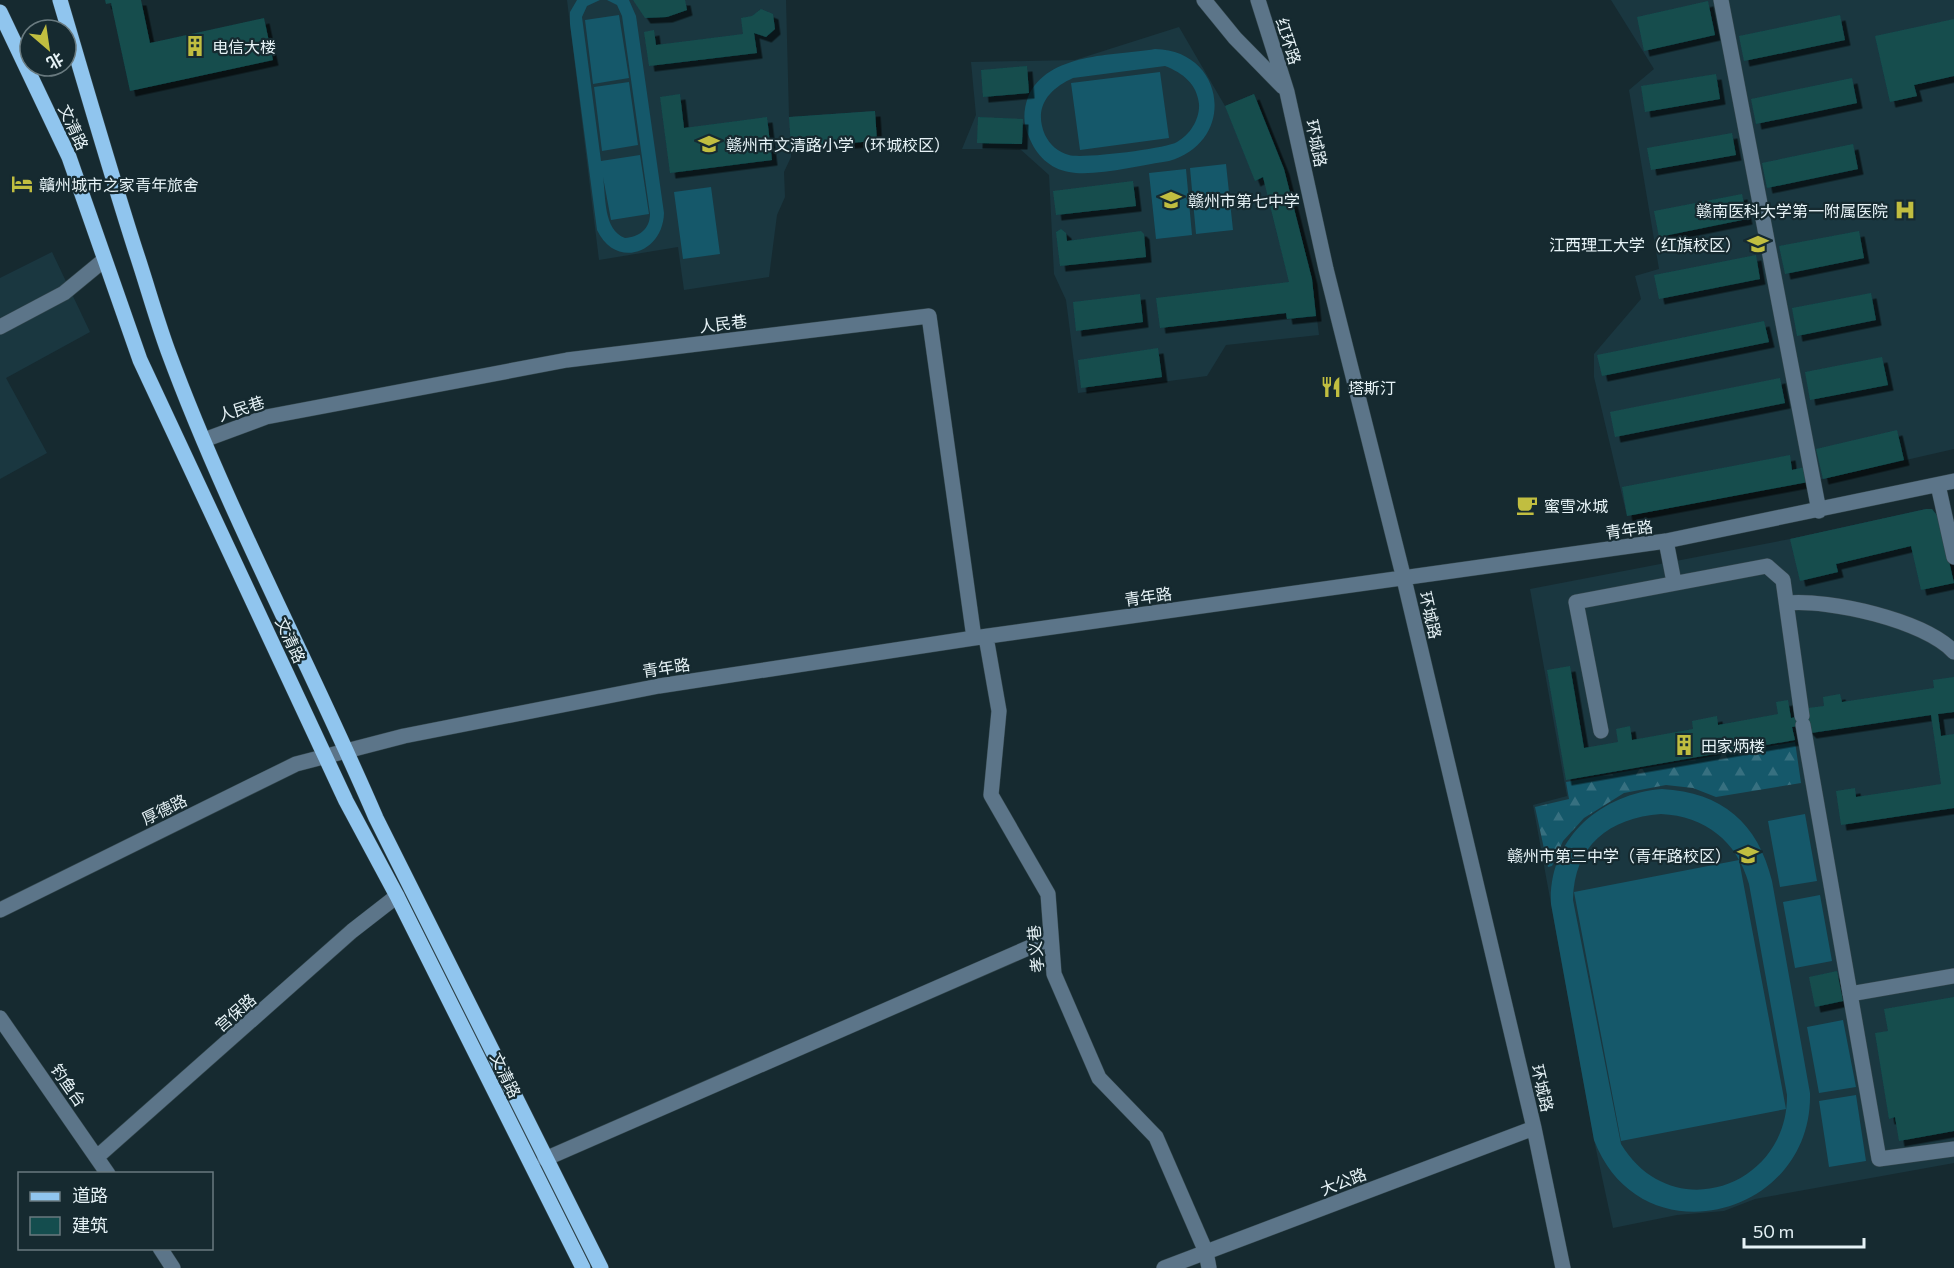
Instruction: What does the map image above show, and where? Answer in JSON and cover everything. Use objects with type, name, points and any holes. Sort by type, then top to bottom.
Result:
[{"type":"main road","name":"文清路","points":[[60,0],[102,144],[167,350],[204,440],[278,609],[347,750],[376,818],[601,1268]]},
{"type":"main road","name":"文清路","points":[[0,12],[69,157],[140,360],[346,801],[397,896],[583,1268]]},
{"type":"street","points":[[1204,0],[1235,38],[1287,92]]},
{"type":"street","name":"红环路","points":[[1258,0],[1287,92]]},
{"type":"street","points":[[1721,0],[1819,511]]},
{"type":"street","name":"环城路","points":[[1287,92],[1326,268],[1404,579],[1534,1128],[1563,1268]]},
{"type":"street","points":[[0,327],[64,293],[104,260]]},
{"type":"street","name":"人民巷","points":[[204,440],[266,417],[567,360],[930,316],[980,638]]},
{"type":"street","name":"青年路","points":[[347,750],[404,736],[659,686],[1666,541],[1819,511],[1954,481]]},
{"type":"street","points":[[1938,485],[1954,557]]},
{"type":"street","points":[[1666,541],[1674,582]]},
{"type":"street","points":[[1601,731],[1576,602],[1767,566],[1783,580],[1802,721],[1879,1159],[1954,1149]]},
{"type":"street","points":[[1787,603],[1808,601],[1851,608],[1933,636],[1954,652]]},
{"type":"street","name":"孝义巷","points":[[980,638],[999,711],[991,795],[1048,894],[1054,974],[1099,1078],[1156,1137],[1206,1252],[1209,1268]]},
{"type":"street","name":"厚德路","points":[[0,910],[296,764],[347,750]]},
{"type":"street","name":"宫保路","points":[[97,1157],[352,931],[397,896]]},
{"type":"street","points":[[545,1159],[1051,938]]},
{"type":"street","points":[[1850,994],[1954,976]]},
{"type":"street","name":"钓鱼台","points":[[0,1018],[107,1172]]},
{"type":"street","name":"大公路","points":[[1164,1268],[1534,1128]]},
{"type":"street","points":[[161,1250],[173,1268]]},
{"type":"shaded area","name":"赣州市文清路小学（环城校区）","points":[[567,0],[786,0],[789,117],[875,111],[877,141],[791,147],[791,157],[784,172],[785,197],[777,215],[769,277],[684,290],[678,247],[599,260]]},
{"type":"shaded area","name":"江西理工大学（红旗校区）","points":[[1611,0],[1954,0],[1954,449],[1823,479],[1627,516],[1594,377],[1594,354],[1641,299],[1635,276],[1659,269],[1629,90],[1654,69]]},
{"type":"shaded area","name":"赣州市第七中学","points":[[1179,27],[1225,106],[1254,94],[1284,169],[1312,279],[1319,335],[1226,345],[1207,376],[1078,393],[1066,300],[1054,274],[1049,175],[1020,149],[962,149],[976,115],[971,62],[1075,60]]},
{"type":"shaded area","points":[[52,252],[90,332],[6,378],[47,453],[0,479],[0,278]]},
{"type":"shaded area","name":"赣州市第三中学（青年路校区）","points":[[1932,509],[1939,518],[1954,579],[1954,1163],[1755,1199],[1724,1211],[1677,1215],[1613,1228],[1594,1140],[1533,805],[1567,796],[1530,589],[1790,539]]},
{"type":"green space","points":[[577,0],[600,0],[587,6],[582,17],[601,161],[640,155],[649,214],[611,220],[603,177],[609,220],[618,234],[625,238],[643,231],[648,224],[650,214],[622,16],[617,5],[607,0],[629,0],[636,16],[664,213],[662,227],[656,238],[647,247],[637,252],[626,253],[615,250],[605,242],[597,230],[570,24],[570,12]]},
{"type":"green space","points":[[619,15],[629,78],[593,84],[585,20]]},
{"type":"green space","points":[[1155,49],[1179,53],[1196,64],[1208,80],[1214,98],[1213,117],[1206,135],[1191,150],[1169,161],[1091,173],[1069,172],[1056,168],[1044,160],[1032,144],[1025,122],[1028,97],[1037,82],[1066,64],[1083,59]],"holes":[[[1165,66],[1192,85],[1199,104],[1198,115],[1193,126],[1177,142],[1141,150],[1077,156],[1058,150],[1045,135],[1042,125],[1042,108],[1050,93],[1064,82],[1073,78]]]},
{"type":"green space","points":[[1160,72],[1169,138],[1080,150],[1071,83]]},
{"type":"green space","points":[[629,82],[638,145],[602,151],[594,87]]},
{"type":"green space","points":[[1226,164],[1233,230],[1196,234],[1190,168]]},
{"type":"green space","points":[[1186,169],[1192,235],[1156,239],[1149,173]]},
{"type":"green space","points":[[711,187],[720,254],[683,259],[674,192]]},
{"type":"green space","points":[[1795,742],[1801,783],[1716,797],[1693,788],[1666,785],[1624,793],[1584,818],[1563,841],[1552,866],[1548,867],[1535,807],[1569,799],[1566,782]]},
{"type":"green space","points":[[1662,789],[1683,791],[1703,796],[1719,804],[1747,827],[1766,861],[1772,881],[1810,1093],[1803,1136],[1784,1170],[1755,1195],[1720,1209],[1683,1211],[1648,1201],[1617,1178],[1594,1140],[1551,904],[1552,881],[1558,859],[1568,840],[1582,824],[1599,810],[1639,793]],"holes":[[[1661,814],[1692,820],[1717,834],[1727,843],[1744,869],[1749,884],[1787,1095],[1782,1127],[1769,1153],[1748,1173],[1724,1186],[1696,1190],[1669,1185],[1643,1170],[1621,1144],[1573,900],[1580,864],[1598,838],[1625,821]]]},
{"type":"green space","points":[[1805,814],[1817,881],[1780,887],[1768,821]]},
{"type":"green space","points":[[1739,860],[1786,1109],[1621,1141],[1574,892]]},
{"type":"green space","points":[[1820,895],[1832,961],[1795,968],[1783,902]]},
{"type":"green space","points":[[1843,1020],[1856,1087],[1819,1093],[1807,1027]]},
{"type":"green space","points":[[1856,1095],[1866,1161],[1829,1167],[1819,1101]]},
{"type":"building","name":"电信大楼","points":[[105,0],[141,0],[150,43],[264,18],[273,60],[130,91],[111,3],[106,4]]},
{"type":"building","points":[[633,0],[685,0],[687,10],[667,17],[645,18]]},
{"type":"building","points":[[1708,1],[1715,35],[1644,51],[1637,17]]},
{"type":"building","points":[[761,9],[773,14],[775,29],[766,37],[754,33],[757,53],[649,66],[644,32],[654,30],[656,45],[743,34],[741,18],[752,16]]},
{"type":"building","points":[[1840,15],[1845,40],[1744,61],[1739,36]]},
{"type":"building","points":[[1954,19],[1954,76],[1914,85],[1917,96],[1890,102],[1875,36]]},
{"type":"building","points":[[1027,66],[1029,93],[983,97],[981,70]]},
{"type":"building","points":[[1716,74],[1720,99],[1645,112],[1641,86]]},
{"type":"building","points":[[1852,78],[1857,103],[1756,124],[1751,99]]},
{"type":"building","points":[[680,94],[684,128],[767,117],[772,160],[670,173],[660,97]]},
{"type":"building","points":[[1254,94],[1284,169],[1312,279],[1316,316],[1287,319],[1286,313],[1160,328],[1156,298],[1289,282],[1263,177],[1255,181],[1225,106]]},
{"type":"building","points":[[875,111],[877,141],[791,147],[789,117]]},
{"type":"building","points":[[978,117],[1023,119],[1022,144],[977,143]]},
{"type":"building","points":[[1732,133],[1736,155],[1651,170],[1647,148]]},
{"type":"building","points":[[1853,144],[1858,169],[1767,188],[1762,163]]},
{"type":"building","points":[[1133,181],[1136,206],[1056,215],[1053,191]]},
{"type":"building","points":[[1742,194],[1747,219],[1659,237],[1654,211]]},
{"type":"building","points":[[1061,229],[1066,233],[1067,241],[1141,231],[1144,234],[1146,257],[1060,266],[1056,232]]},
{"type":"building","points":[[1859,231],[1864,258],[1785,274],[1779,246]]},
{"type":"building","points":[[1756,255],[1760,279],[1659,299],[1654,275]]},
{"type":"building","points":[[1871,293],[1876,320],[1797,336],[1792,308]]},
{"type":"building","points":[[1140,294],[1143,322],[1076,331],[1073,302]]},
{"type":"building","points":[[1764,321],[1769,342],[1602,376],[1597,355]]},
{"type":"building","points":[[1158,348],[1162,377],[1081,388],[1078,360]]},
{"type":"building","points":[[1882,357],[1888,385],[1810,400],[1805,372]]},
{"type":"building","points":[[1780,378],[1785,403],[1615,437],[1610,412]]},
{"type":"building","points":[[1897,430],[1904,460],[1823,479],[1816,449]]},
{"type":"building","points":[[1790,455],[1792,470],[1805,467],[1808,482],[1627,516],[1622,487]]},
{"type":"building","points":[[1932,509],[1939,518],[1954,583],[1921,590],[1911,546],[1836,564],[1838,572],[1800,581],[1790,539]]},
{"type":"building","name":"田家炳楼","points":[[1570,666],[1584,748],[1618,742],[1616,729],[1630,726],[1632,740],[1693,729],[1692,721],[1717,716],[1718,725],[1778,714],[1776,702],[1788,700],[1791,718],[1808,715],[1808,708],[1824,706],[1823,697],[1840,694],[1842,702],[1934,688],[1933,680],[1954,677],[1954,712],[1938,714],[1941,736],[1954,734],[1954,808],[1841,825],[1836,791],[1855,788],[1856,797],[1941,784],[1931,715],[1811,733],[1803,725],[1792,727],[1795,740],[1566,780],[1547,670]]},
{"type":"building","points":[[1837,971],[1843,1001],[1815,1007],[1809,977]]},
{"type":"building","points":[[1954,997],[1954,1131],[1899,1141],[1895,1117],[1889,1119],[1875,1033],[1888,1031],[1884,1009]]},
{"type":"place","name":"电信大楼","points":[[195,46]]},
{"type":"place","name":"赣州市文清路小学（环城校区）","points":[[709,144]]},
{"type":"place","name":"贛州城市之家青年旅舍","points":[[22,184]]},
{"type":"place","name":"赣州市第七中学","points":[[1171,200]]},
{"type":"place","name":"赣南医科大学第一附属医院","points":[[1905,210]]},
{"type":"place","name":"江西理工大学（红旗校区）","points":[[1758,244]]},
{"type":"place","name":"塔斯汀","points":[[1331,387]]},
{"type":"place","name":"蜜雪冰城","points":[[1527,505]]},
{"type":"place","name":"田家炳楼","points":[[1684,745]]},
{"type":"place","name":"赣州市第三中学（青年路校区）","points":[[1748,855]]}]
